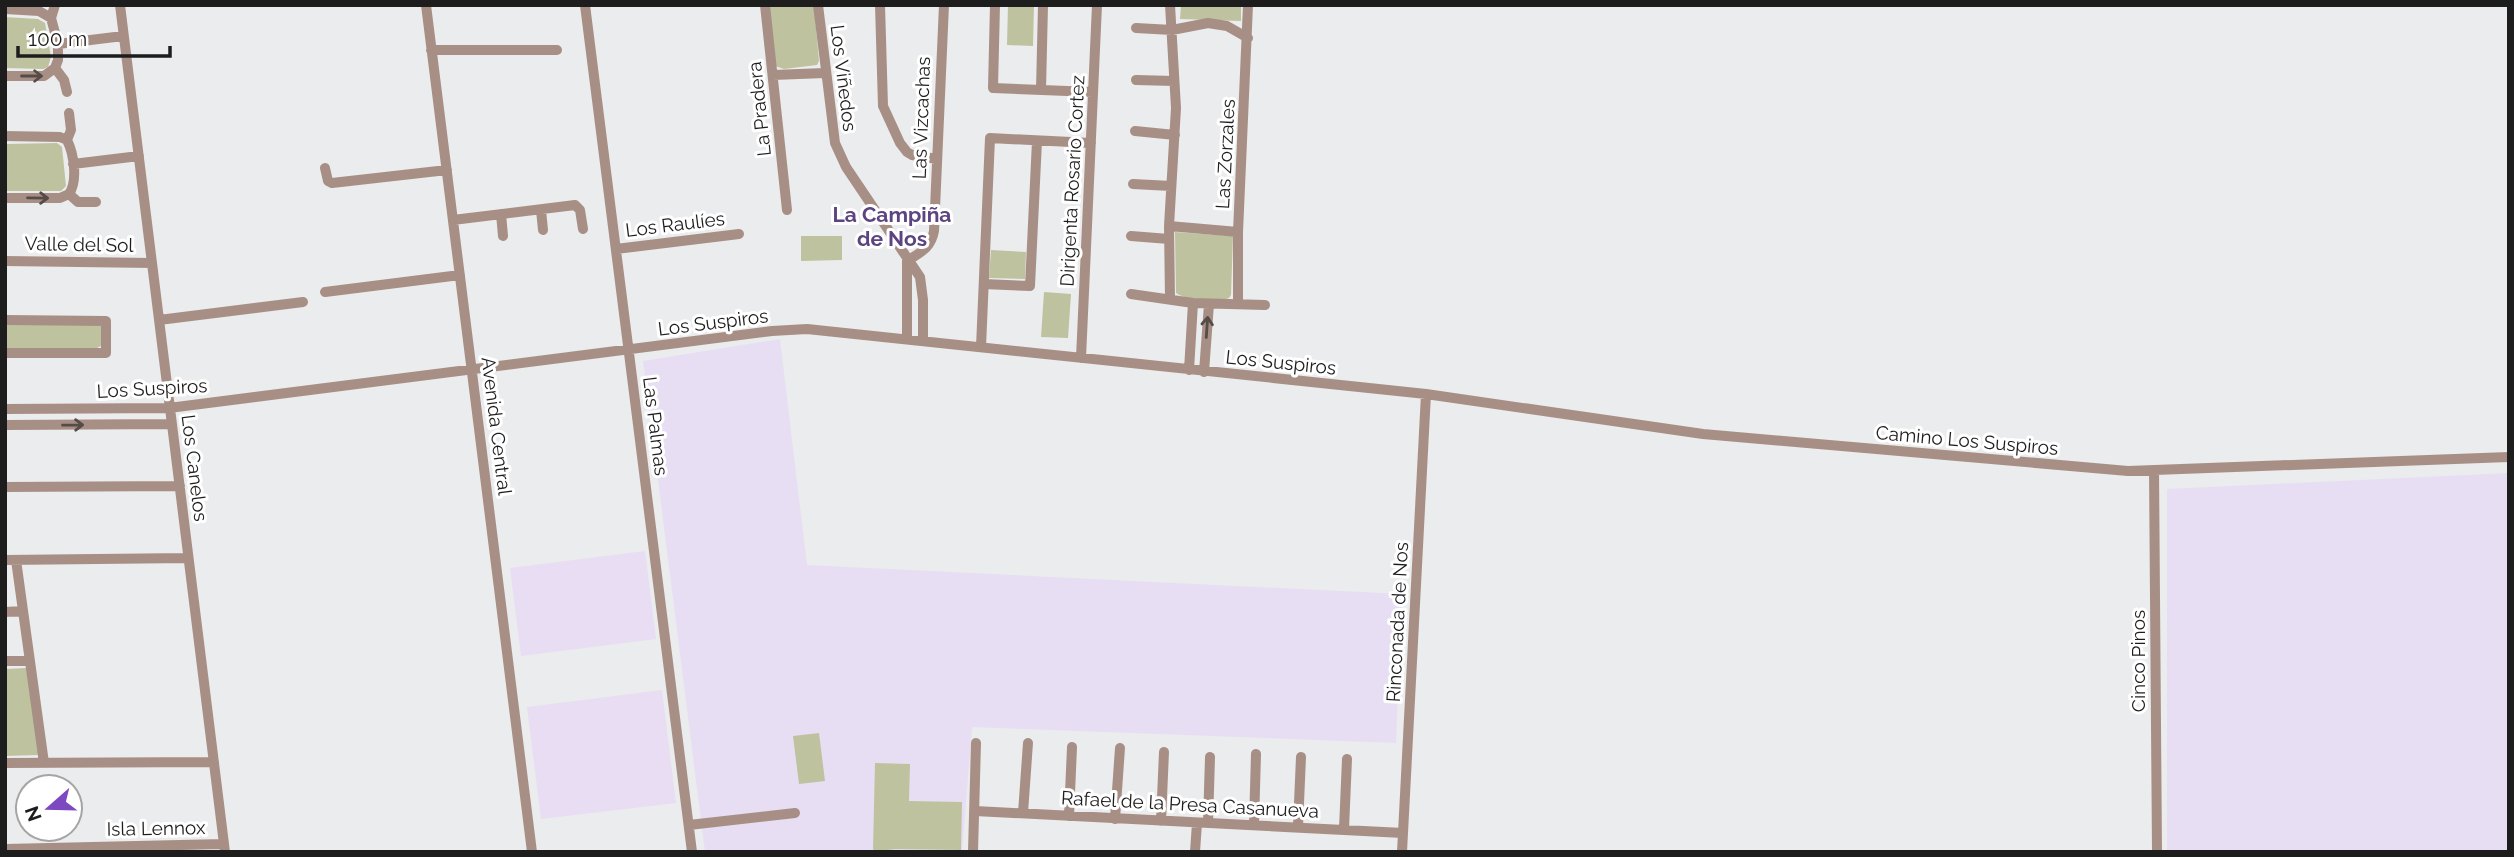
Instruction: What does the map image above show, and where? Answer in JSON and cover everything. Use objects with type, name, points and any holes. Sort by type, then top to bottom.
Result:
[{"type":"street","points":[[5,76],[44,76],[55,68],[59,55],[51,18],[55,5]]},
{"type":"street","name":"Los Canelos","points":[[120,5],[225,848]]},
{"type":"street","name":"Avenida Central","points":[[426,5],[532,852]]},
{"type":"street","name":"Las Palmas","points":[[585,5],[692,852]]},
{"type":"street","name":"La Pradera","points":[[765,5],[787,210]]},
{"type":"street","name":"Los Viñedos","points":[[818,5],[833,134],[841,159],[920,277],[923,285],[923,340]]},
{"type":"street","points":[[880,5],[883,106],[907,152],[912,156],[937,159]]},
{"type":"street","name":"Las Vizcachas","points":[[907,261],[925,250],[932,242],[944,5]]},
{"type":"street","points":[[995,5],[993,88],[1093,92]]},
{"type":"street","points":[[1041,90],[1043,5]]},
{"type":"street","name":"Dirigenta Rosario Cortez","points":[[1081,358],[1097,5]]},
{"type":"street","points":[[1170,5],[1175,135],[1169,239],[1170,299]]},
{"type":"street","name":"Las Zorzales","points":[[1238,304],[1238,232],[1248,5]]},
{"type":"street","points":[[5,9],[39,11],[51,18]]},
{"type":"street","points":[[1136,28],[1172,30],[1213,23],[1238,31],[1248,38]]},
{"type":"street","points":[[58,44],[123,36]]},
{"type":"street","points":[[431,50],[557,50]]},
{"type":"street","points":[[55,68],[64,80],[66,92]]},
{"type":"street","points":[[773,75],[825,73]]},
{"type":"street","points":[[1136,80],[1174,81]]},
{"type":"street","points":[[5,198],[57,198],[69,194],[74,182],[67,140],[70,134],[69,113]]},
{"type":"street","points":[[1135,131],[1175,135]]},
{"type":"street","points":[[5,136],[60,137],[67,140]]},
{"type":"street","points":[[981,347],[990,138],[1091,143]]},
{"type":"street","points":[[984,284],[1030,286],[1037,141]]},
{"type":"street","points":[[73,164],[139,156]]},
{"type":"street","points":[[325,168],[328,181],[332,183],[447,170]]},
{"type":"street","points":[[1133,184],[1171,186]]},
{"type":"street","points":[[69,194],[78,202],[96,202]]},
{"type":"street","points":[[453,219],[577,205],[583,229]]},
{"type":"street","points":[[541,209],[543,230]]},
{"type":"street","points":[[500,214],[503,236]]},
{"type":"street","points":[[1170,226],[1238,232]]},
{"type":"street","name":"Los Raulíes","points":[[616,249],[739,234]]},
{"type":"street","points":[[1130,236],[1169,239]]},
{"type":"street","name":"Valle del Sol","points":[[5,261],[152,263]]},
{"type":"street","points":[[907,261],[907,338]]},
{"type":"street","points":[[325,292],[460,275]]},
{"type":"street","points":[[1131,294],[1193,303],[1265,305]]},
{"type":"street","points":[[159,320],[303,302]]},
{"type":"street","points":[[1189,370],[1193,303]]},
{"type":"street","points":[[1204,372],[1209,304]]},
{"type":"street","points":[[5,320],[106,321],[106,353],[5,353]]},
{"type":"street","name":"Los Suspiros","points":[[5,409],[169,408],[790,330],[825,330],[907,338],[1426,394]]},
{"type":"street","name":"Camino Los Suspiros","points":[[1426,394],[1703,434],[2128,471],[2509,457]]},
{"type":"street","name":"Rinconada de Nos","points":[[1402,852],[1426,394]]},
{"type":"street","name":"Los Suspiros","points":[[5,425],[172,424]]},
{"type":"street","name":"Cinco Pinos","points":[[2154,470],[2157,852]]},
{"type":"street","points":[[5,487],[180,486]]},
{"type":"street","points":[[44,763],[23,611],[10,560],[188,558]]},
{"type":"street","points":[[5,612],[23,611]]},
{"type":"street","points":[[5,661],[30,661]]},
{"type":"street","points":[[973,852],[976,743]]},
{"type":"street","points":[[1023,813],[1028,743]]},
{"type":"street","points":[[1069,816],[1072,747]]},
{"type":"street","points":[[1115,819],[1120,748]]},
{"type":"street","points":[[1161,821],[1164,752]]},
{"type":"street","points":[[1254,824],[1256,754]]},
{"type":"street","points":[[1208,823],[1210,757]]},
{"type":"street","points":[[1298,827],[1301,757]]},
{"type":"street","points":[[1343,829],[1346,759]]},
{"type":"street","points":[[5,763],[214,762]]},
{"type":"street","name":"Rafael de la Presa Casanueva","points":[[975,811],[1403,833]]},
{"type":"street","points":[[689,825],[795,813]]},
{"type":"street","points":[[1195,852],[1196,823]]},
{"type":"street","name":"Isla Lennox","points":[[5,849],[225,848]]},
{"type":"shaded area","points":[[780,339],[807,565],[1402,594],[1396,743],[972,727],[962,852],[705,852],[643,361]]},
{"type":"shaded area","points":[[2509,473],[2509,852],[2167,852],[2167,489]]},
{"type":"shaded area","points":[[645,551],[656,639],[521,656],[510,568]]},
{"type":"shaded area","points":[[662,690],[676,803],[541,819],[527,707]]},
{"type":"green space","points":[[769,5],[814,5],[819,61],[817,65],[784,69],[775,66]]},
{"type":"green space","points":[[1008,5],[1034,5],[1033,46],[1007,45]]},
{"type":"green space","points":[[1181,5],[1241,5],[1241,21],[1180,19]]},
{"type":"green space","points":[[5,17],[38,19],[45,23],[51,57],[48,67],[5,68]]},
{"type":"green space","points":[[57,143],[62,147],[66,186],[61,191],[5,191],[5,144]]},
{"type":"green space","points":[[1175,232],[1233,236],[1229,298],[1202,300],[1176,293]]},
{"type":"green space","points":[[801,236],[842,236],[842,260],[801,261]]},
{"type":"green space","points":[[991,250],[1026,252],[1025,279],[989,278]]},
{"type":"green space","points":[[1044,292],[1071,294],[1068,338],[1041,337]]},
{"type":"green space","points":[[5,324],[100,324],[103,345],[95,349],[5,349]]},
{"type":"green space","points":[[27,668],[39,755],[5,756],[5,669]]},
{"type":"green space","points":[[819,733],[825,781],[799,784],[793,736]]},
{"type":"green space","points":[[875,763],[910,764],[909,801],[962,802],[961,850],[888,849],[910,852],[876,852],[873,849]]},
{"type":"district","name":"La Campiña de Nos","points":[[892,227]]}]
